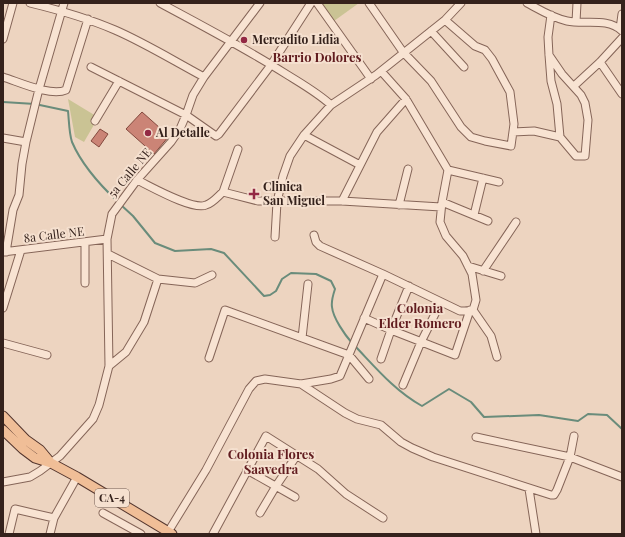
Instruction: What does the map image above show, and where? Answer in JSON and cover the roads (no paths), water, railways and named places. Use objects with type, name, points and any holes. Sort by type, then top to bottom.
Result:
[{"type":"main road","name":"CA-4","points":[[3,416],[26,440],[40,450],[51,463]]},
{"type":"main road","name":"CA-4","points":[[3,430],[35,458],[51,463],[77,477],[170,533]]},
{"type":"street","points":[[3,39],[13,3]]},
{"type":"street","points":[[30,3],[88,19],[136,40],[204,77]]},
{"type":"street","points":[[5,252],[13,210],[19,195],[26,142],[39,89],[64,3]]},
{"type":"street","points":[[160,3],[231,41],[322,97],[332,105]]},
{"type":"street","name":"5a Calle NE","points":[[3,482],[30,477],[51,463],[65,451],[93,419],[99,405],[109,366],[107,239],[112,214],[137,180],[171,142],[186,115],[193,95],[204,77],[260,3]]},
{"type":"street","points":[[91,67],[186,115],[216,136],[271,65],[311,3]]},
{"type":"street","points":[[317,3],[371,79]]},
{"type":"street","points":[[369,3],[404,52],[431,81],[461,127],[471,136],[485,141],[511,146],[514,124],[510,92],[492,59],[485,50],[475,46],[445,20]]},
{"type":"street","points":[[275,237],[277,202],[283,176],[290,156],[304,135],[332,105],[371,79],[445,20],[461,3]]},
{"type":"street","points":[[527,3],[567,21],[605,23],[621,30],[622,14]]},
{"type":"street","points":[[576,22],[577,3]]},
{"type":"street","points":[[548,55],[558,69],[582,95],[585,103],[588,120],[585,156],[576,156],[560,137],[557,104],[551,81],[548,55],[548,37],[551,15]]},
{"type":"street","points":[[3,77],[39,89],[55,92],[66,90],[88,19]]},
{"type":"street","points":[[431,31],[464,67]]},
{"type":"street","points":[[574,86],[600,62],[622,38]]},
{"type":"street","points":[[600,62],[622,94]]},
{"type":"street","points":[[364,318],[455,355],[476,300],[472,274],[464,256],[446,236],[440,222],[441,204],[448,170],[406,99],[381,71]]},
{"type":"street","points":[[95,121],[119,81]]},
{"type":"street","points":[[342,201],[378,132],[406,99]]},
{"type":"street","points":[[513,132],[534,131],[560,137]]},
{"type":"street","points":[[304,135],[360,165]]},
{"type":"street","points":[[3,138],[26,142]]},
{"type":"street","points":[[137,180],[188,204],[206,206],[223,192],[238,149]]},
{"type":"street","points":[[400,205],[408,169]]},
{"type":"street","points":[[448,170],[499,182]]},
{"type":"street","points":[[474,215],[483,178]]},
{"type":"street","points":[[223,192],[258,201],[342,201],[400,205],[441,204],[488,221]]},
{"type":"street","points":[[483,271],[516,222]]},
{"type":"street","points":[[314,236],[316,242],[320,246],[460,311],[465,312],[471,310]]},
{"type":"street","name":"8a Calle NE","points":[[5,252],[107,239]]},
{"type":"street","points":[[85,242],[85,283]]},
{"type":"street","points":[[3,308],[21,250]]},
{"type":"street","points":[[108,254],[158,279],[195,283],[212,275]]},
{"type":"street","points":[[468,266],[502,276]]},
{"type":"street","points":[[170,533],[225,438],[249,389],[256,381],[265,379],[301,384],[340,376],[383,274]]},
{"type":"street","points":[[109,366],[126,352],[144,322],[158,279]]},
{"type":"street","points":[[302,338],[308,284]]},
{"type":"street","points":[[381,359],[409,286]]},
{"type":"street","points":[[403,385],[421,342],[441,302]]},
{"type":"street","points":[[209,358],[225,310],[302,338],[350,352],[368,379]]},
{"type":"street","points":[[471,310],[491,336],[497,357]]},
{"type":"street","points":[[3,343],[47,355]]},
{"type":"street","points":[[301,384],[345,413],[357,419],[381,425],[401,442],[412,448],[433,457],[551,495],[554,495],[557,490],[570,457],[574,436]]},
{"type":"street","points":[[213,534],[266,436],[318,469],[346,494],[383,518]]},
{"type":"street","points":[[476,437],[570,457],[622,477]]},
{"type":"street","points":[[260,513],[297,455]]},
{"type":"street","points":[[247,470],[295,497]]},
{"type":"street","points":[[50,534],[54,518],[77,477]]},
{"type":"street","points":[[529,489],[536,534]]},
{"type":"street","points":[[9,534],[15,509],[54,518]]},
{"type":"street","points":[[103,513],[134,532],[141,534]]},
{"type":"waterway","points":[[3,102],[35,104],[68,111],[71,138],[76,150],[92,174],[118,202]]},
{"type":"waterway","points":[[121,205],[133,216],[155,243],[175,251],[211,249],[224,253],[264,296],[270,295],[276,291],[282,279],[291,273],[316,274],[331,281],[335,289],[332,302],[333,311],[340,326],[352,343]]},
{"type":"waterway","points":[[355,346],[394,386],[422,406],[449,389],[471,402],[484,417],[539,415],[578,421],[588,414],[607,415],[622,429]]},
{"type":"place","name":"Mercadito Lidia","points":[[244,40]]},
{"type":"place","name":"Al Detalle","points":[[148,133]]},
{"type":"place","name":"Clinica San Miguel","points":[[254,194]]},
{"type":"district","name":"Barrio Dolores","points":[[317,57]]},
{"type":"district","name":"Colonia Elder Romero","points":[[420,316]]},
{"type":"district","name":"Colonia Flores Saavedra","points":[[271,462]]}]
